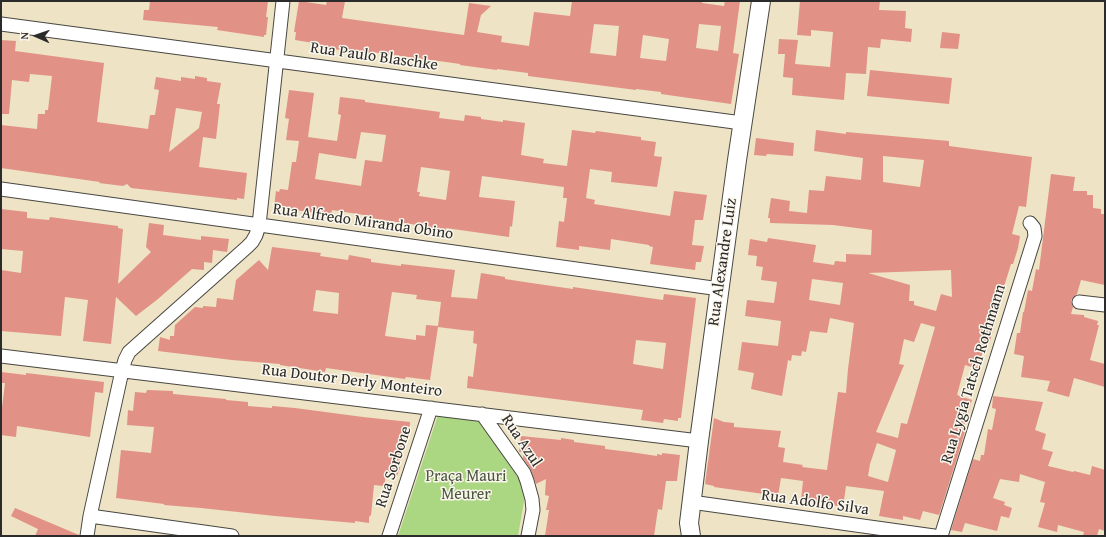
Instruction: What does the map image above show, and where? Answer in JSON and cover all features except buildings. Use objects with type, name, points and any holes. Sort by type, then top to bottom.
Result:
[{"type":"street","points":[[87,536],[90,516],[122,371],[129,352],[136,344],[252,242],[259,225],[283,1]]},
{"type":"street","name":"Rua Alexandre Luiz","points":[[687,532],[742,124],[761,1]]},
{"type":"street","name":"Rua Paulo Blaschke","points":[[1,24],[742,124]]},
{"type":"street","name":"Rua Alfredo Miranda Obino","points":[[1,189],[720,289]]},
{"type":"street","name":"Rua Lygia Tatsch Rothmann","points":[[941,536],[1035,236],[1034,228],[1030,223]]},
{"type":"street","points":[[1079,302],[1105,305]]},
{"type":"street","name":"Rua Doutor Derly Monteiro","points":[[1,356],[699,441]]},
{"type":"street","name":"Rua Sorbone","points":[[389,536],[432,408]]},
{"type":"street","name":"Rua Azul","points":[[482,414],[524,473],[532,499],[528,536]]},
{"type":"street","name":"Rua Adolfo Silva","points":[[691,502],[934,536]]},
{"type":"street","points":[[90,516],[232,536]]},
{"type":"green space","name":"Praça Mauri Meurer","points":[[439,412],[479,417],[526,490],[518,536],[398,536]]}]
